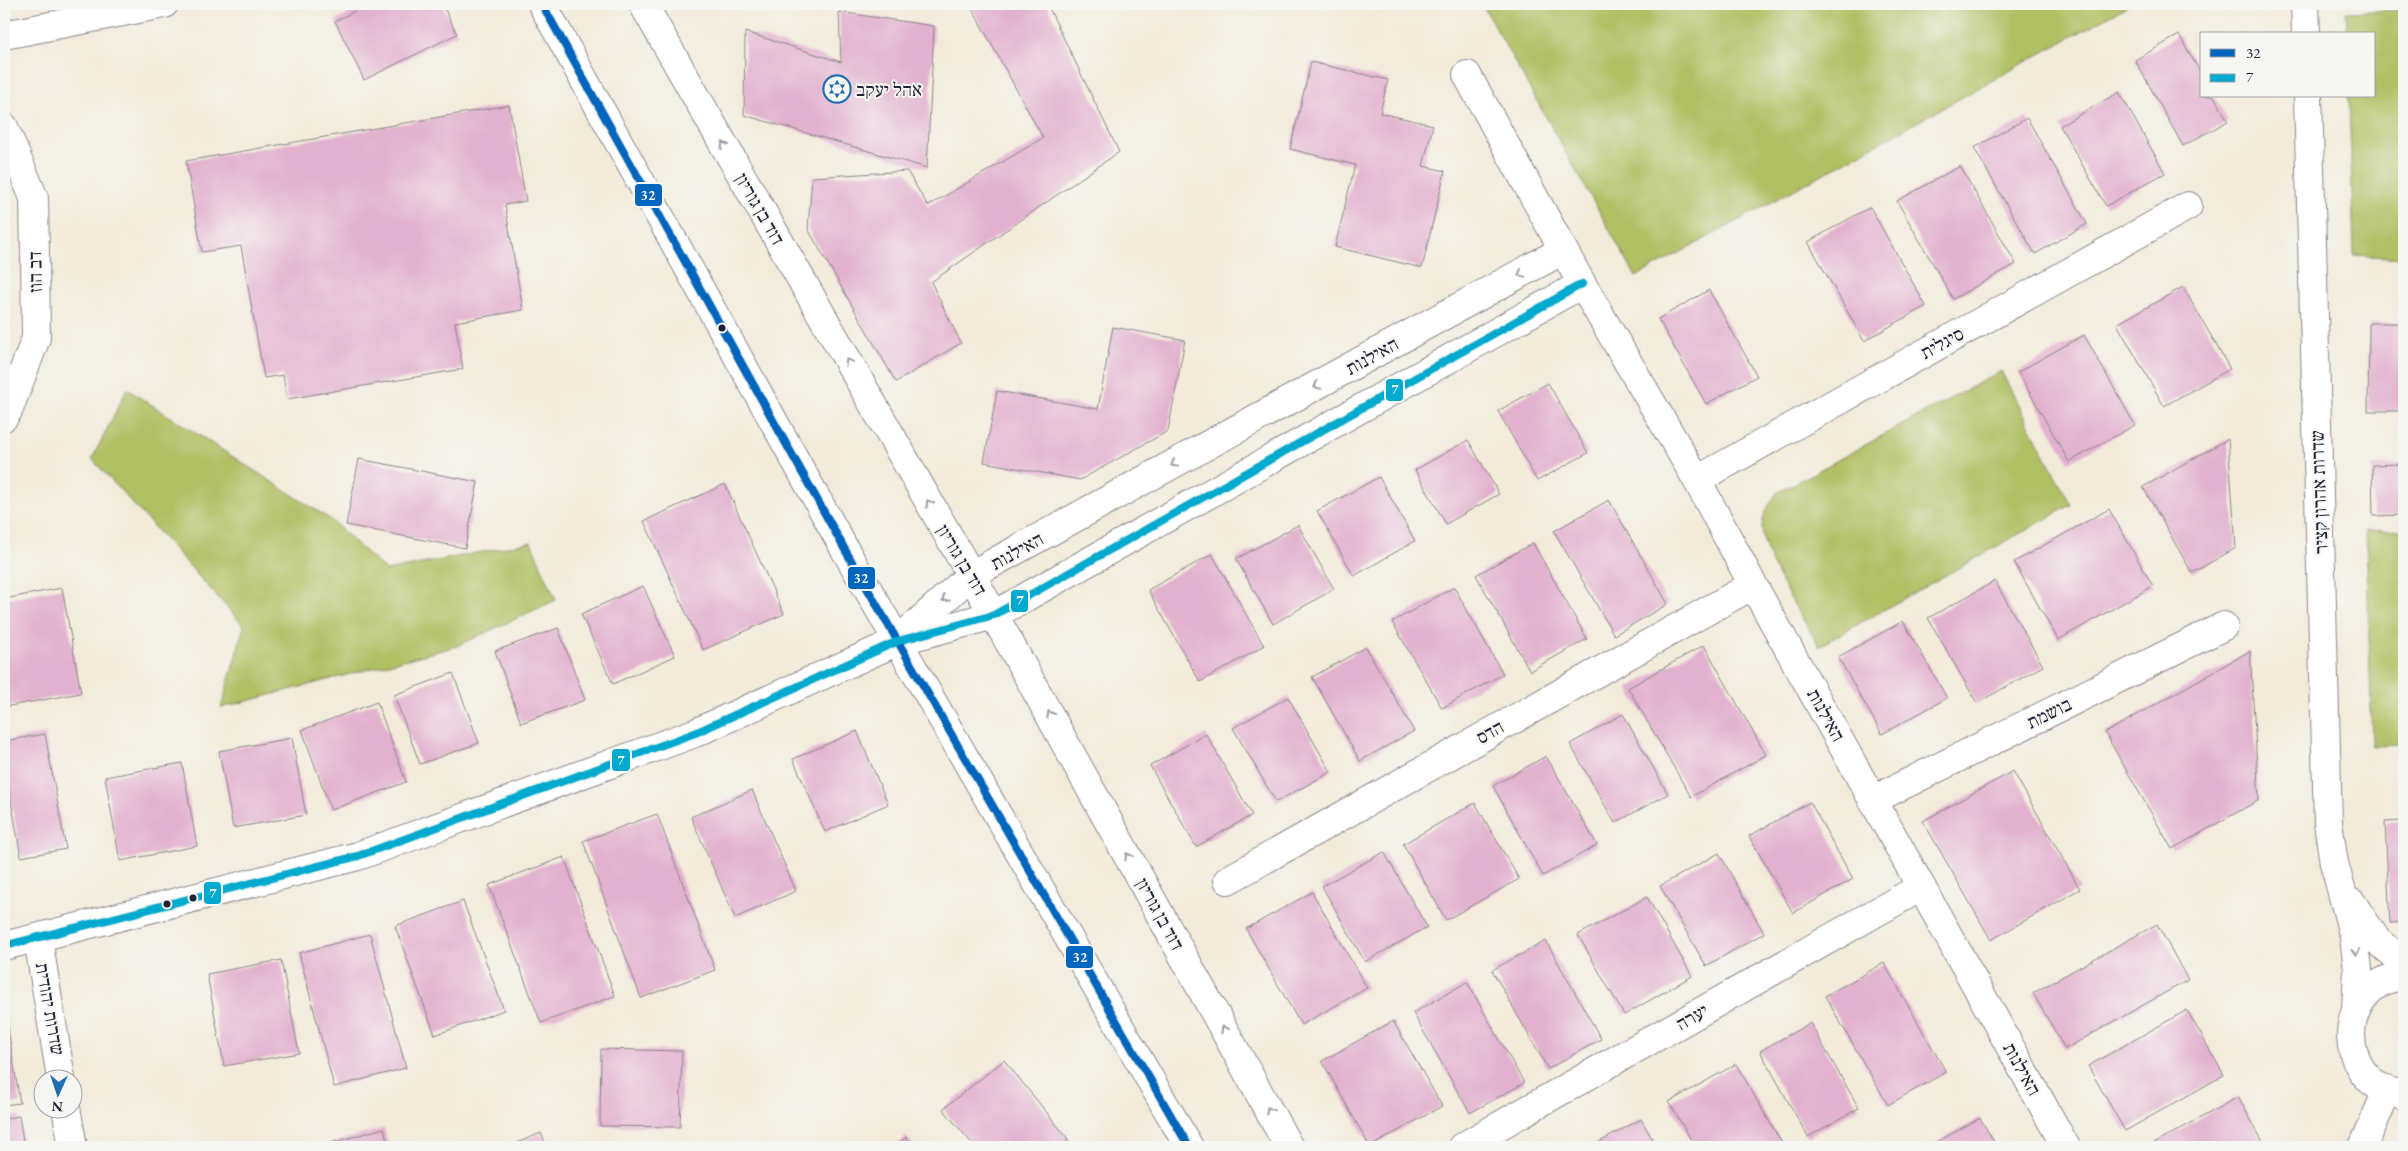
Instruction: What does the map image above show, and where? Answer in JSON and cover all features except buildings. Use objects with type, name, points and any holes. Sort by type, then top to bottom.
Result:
[{"type":"street","points":[[4,35],[164,4]]},
{"type":"street","points":[[542,4],[844,548],[1189,1147]]},
{"type":"street","name":"דוד בן גוריון","points":[[643,4],[972,576],[1289,1147]]},
{"type":"street","points":[[2305,4],[2306,32]]},
{"type":"street","name":"האילנות","points":[[1468,75],[1563,250],[1696,480],[1752,585],[2066,1147]]},
{"type":"street","name":"שדרות אהרון קציר","points":[[2308,98],[2328,823],[2334,863],[2342,887],[2354,938],[2358,969],[2356,1008],[2350,1028],[2351,1047],[2358,1065],[2370,1081],[2395,1093]]},
{"type":"street","name":"דב הוז","points":[[4,127],[34,198],[36,338],[4,418]]},
{"type":"street","name":"סיגלית","points":[[1696,480],[2188,206]]},
{"type":"street","name":"האילנות","points":[[898,641],[972,576],[1563,250]]},
{"type":"street","points":[[4,946],[38,939],[358,856],[695,733],[898,641],[994,615],[1582,284]]},
{"type":"street","name":"הדס","points":[[1228,880],[1752,585]]},
{"type":"street","name":"בושמת","points":[[1873,800],[2224,626]]},
{"type":"street","name":"יערה","points":[[1462,1147],[1921,887]]},
{"type":"street","name":"שדרות אהרון קציר","points":[[2342,887],[2376,939],[2404,962]]},
{"type":"street","name":"שדרות יהודית","points":[[38,939],[59,1068]]},
{"type":"street","points":[[2356,1008],[2368,992],[2386,980],[2404,975]]},
{"type":"street","points":[[2363,1147],[2395,1093]]},
{"type":"street","points":[[68,1118],[73,1147]]},
{"type":"green space","points":[[1482,4],[2131,4],[1636,277]]},
{"type":"green space","points":[[2404,10],[2404,258],[2354,255],[2349,98],[2376,98],[2376,32],[2347,32],[2346,12]]},
{"type":"green space","points":[[2001,371],[2071,505],[1819,646],[1776,572],[1764,541],[1763,518],[1774,497],[1777,493]]},
{"type":"green space","points":[[127,389],[330,519],[386,571],[531,542],[556,600],[457,646],[221,708],[244,626],[92,459]]},
{"type":"green space","points":[[2404,530],[2404,745],[2372,746],[2366,531]]},
{"type":"transit line","name":"32","points":[[542,4],[844,548],[1189,1147]]},
{"type":"transit line","name":"7","points":[[4,946],[358,856],[695,733],[898,641],[994,615],[1582,284]]},
{"type":"place","name":"אהל יעקב","points":[[837,89]]}]
